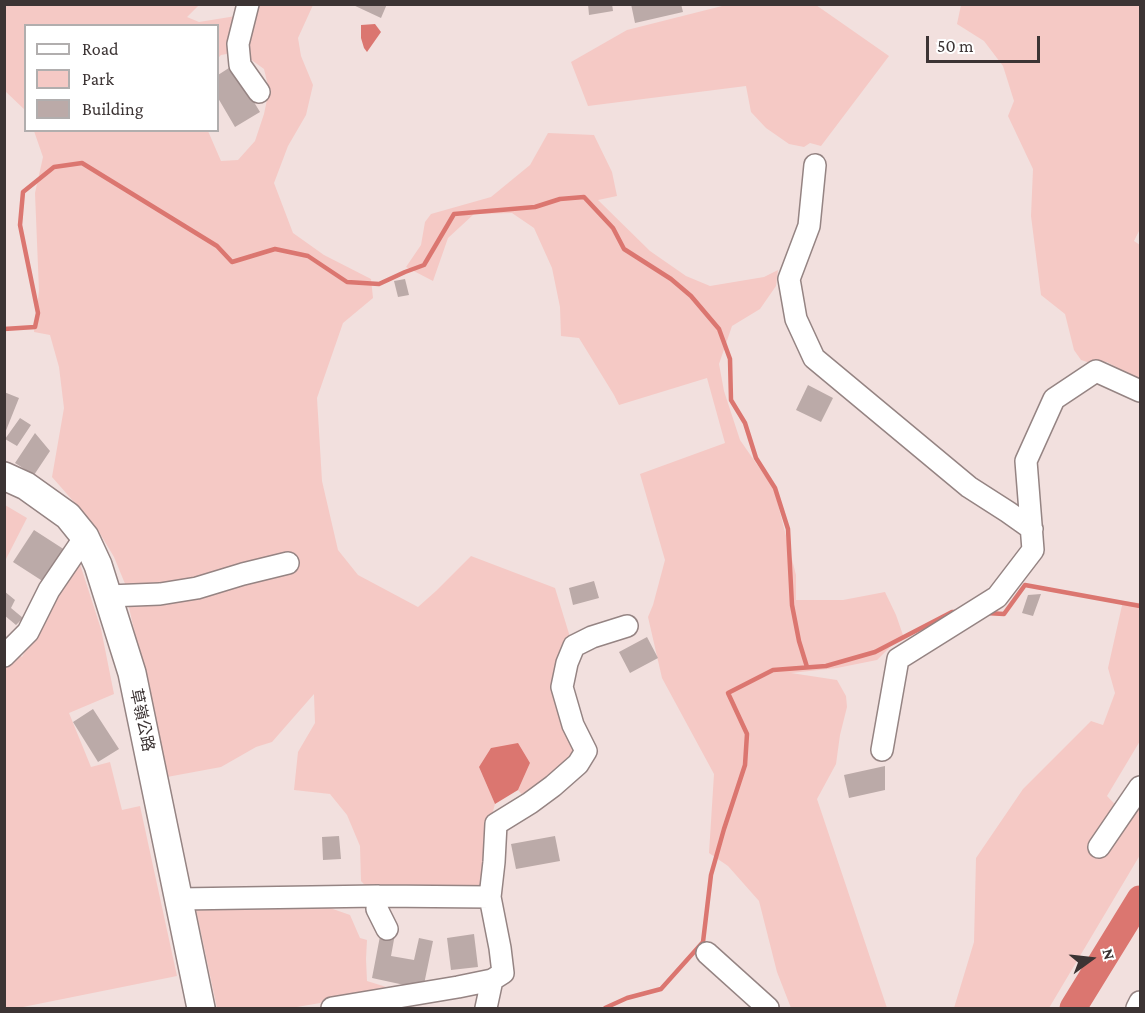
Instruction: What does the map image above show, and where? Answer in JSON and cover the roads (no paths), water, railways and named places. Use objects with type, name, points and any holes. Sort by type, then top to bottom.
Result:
[{"type":"main road","name":"草嶺公路","points":[[4,476],[26,486],[68,516],[85,537],[98,565],[132,674],[201,1008]]},
{"type":"street","points":[[248,4],[238,44],[240,65],[259,92]]},
{"type":"street","points":[[815,165],[809,226],[789,279],[796,319],[814,358],[969,487],[1032,529]]},
{"type":"street","points":[[882,750],[898,659],[997,597],[1033,550],[1026,461],[1054,399],[1096,371],[1140,391]]},
{"type":"street","points":[[4,656],[28,632],[49,590],[85,537]]},
{"type":"street","points":[[108,596],[160,594],[197,588],[288,563]]},
{"type":"street","points":[[332,1008],[458,987],[492,980],[503,973],[490,897],[496,824],[530,803],[578,764],[586,751],[573,725],[562,687],[567,663],[574,646],[592,637],[627,626]]},
{"type":"street","points":[[1099,847],[1140,787]]},
{"type":"street","points":[[378,896],[377,909],[387,929]]},
{"type":"street","points":[[178,899],[490,897]]},
{"type":"street","points":[[707,953],[768,1008]]},
{"type":"street","points":[[486,1008],[492,980]]},
{"type":"street","points":[[1137,1008],[1140,1002]]},
{"type":"waterway","points":[[4,329],[35,327],[38,313],[20,225],[23,192],[54,167],[82,163],[217,246],[232,262],[275,249],[308,256],[347,282],[379,284],[424,265],[454,214],[535,207],[560,199],[584,197],[613,228],[624,249],[671,279],[691,296],[719,329],[730,359],[731,400],[745,423],[756,458],[775,488],[788,529],[792,605],[807,667]]},
{"type":"waterway","points":[[986,613],[1004,614],[1025,585],[1140,606]]},
{"type":"waterway","points":[[605,1008],[627,998],[661,989],[703,942],[711,875],[745,765],[747,734],[728,693],[773,670],[826,666],[875,652],[952,612],[957,612]]},
{"type":"waterway","points":[[1073,1008],[1140,899]]}]
